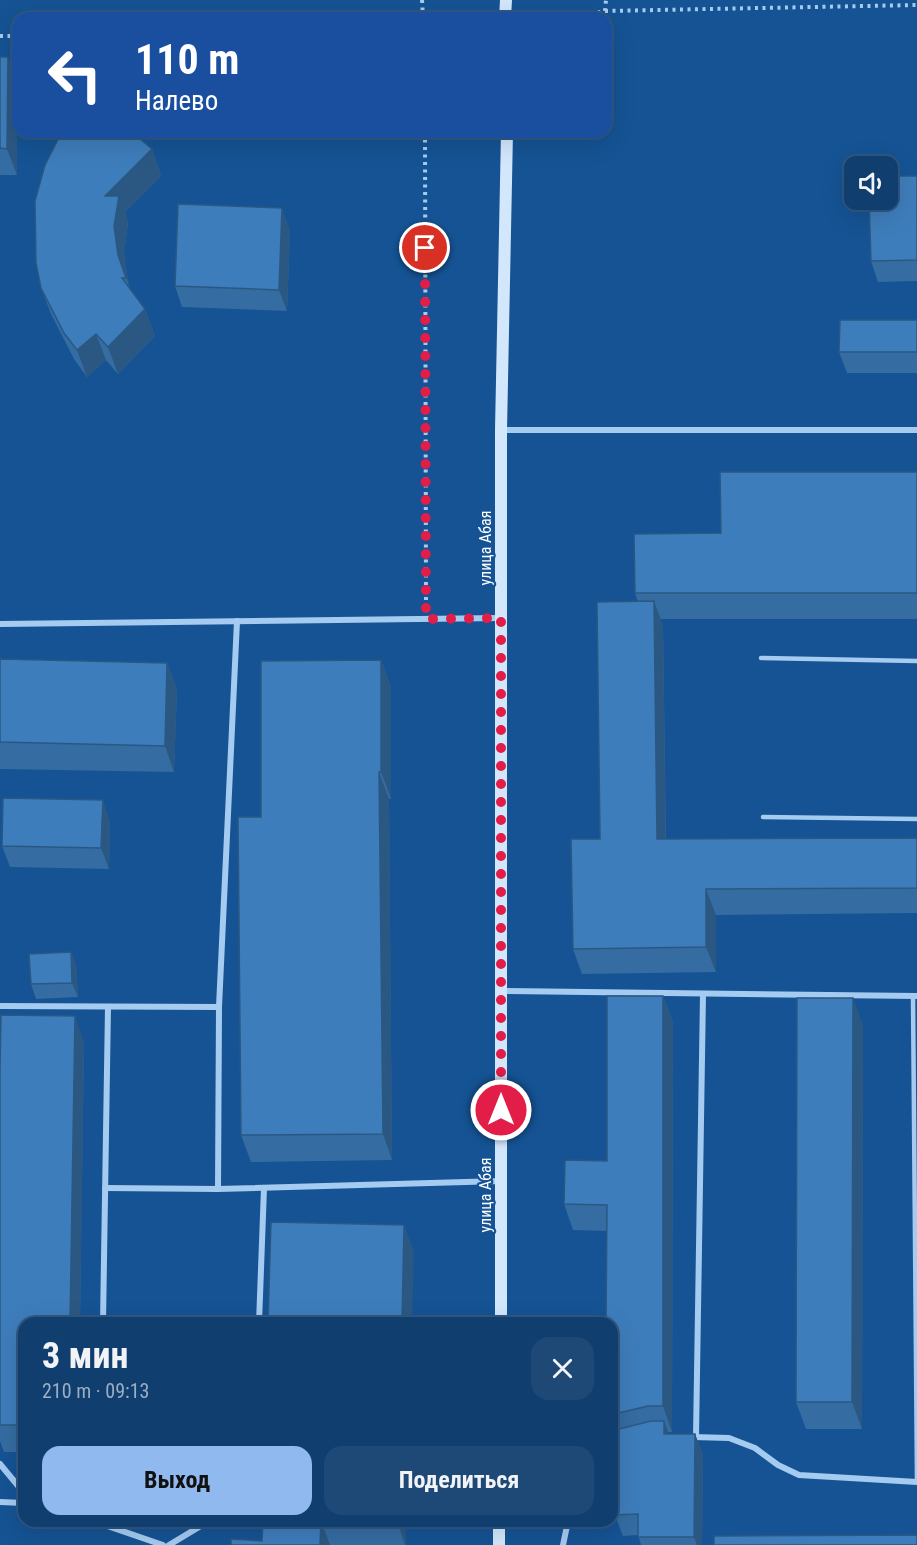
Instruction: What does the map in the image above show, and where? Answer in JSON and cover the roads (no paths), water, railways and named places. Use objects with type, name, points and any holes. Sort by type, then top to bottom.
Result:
[{"type":"street","name":"улица Абая","points":[[501,1317],[501,430],[507,138]]},
{"type":"street","points":[[501,430],[917,430]]},
{"type":"street","points":[[0,624],[501,618]]},
{"type":"street","points":[[218,1189],[219,1007],[237,621]]},
{"type":"street","points":[[501,991],[915,996]]},
{"type":"street","points":[[696,1437],[703,994]]},
{"type":"street","points":[[0,1006],[219,1007]]},
{"type":"street","points":[[103,1317],[108,1007]]},
{"type":"street","points":[[105,1188],[218,1189],[501,1181]]},
{"type":"street","points":[[259,1317],[264,1188]]},
{"type":"street","points":[[686,1437],[729,1438],[755,1448],[777,1465],[799,1475],[917,1482]]},
{"type":"street","points":[[0,1464],[18,1486]]},
{"type":"street","points":[[0,1502],[18,1503]]},
{"type":"street","points":[[111,1527],[163,1545]]},
{"type":"street","points":[[169,1545],[199,1527]]},
{"type":"street","points":[[498,1545],[499,1527]]},
{"type":"street","points":[[563,1545],[567,1527]]},
{"type":"lane","points":[[761,658],[917,661]]},
{"type":"lane","points":[[763,817],[917,819]]},
{"type":"lane","points":[[915,996],[917,1482]]}]
